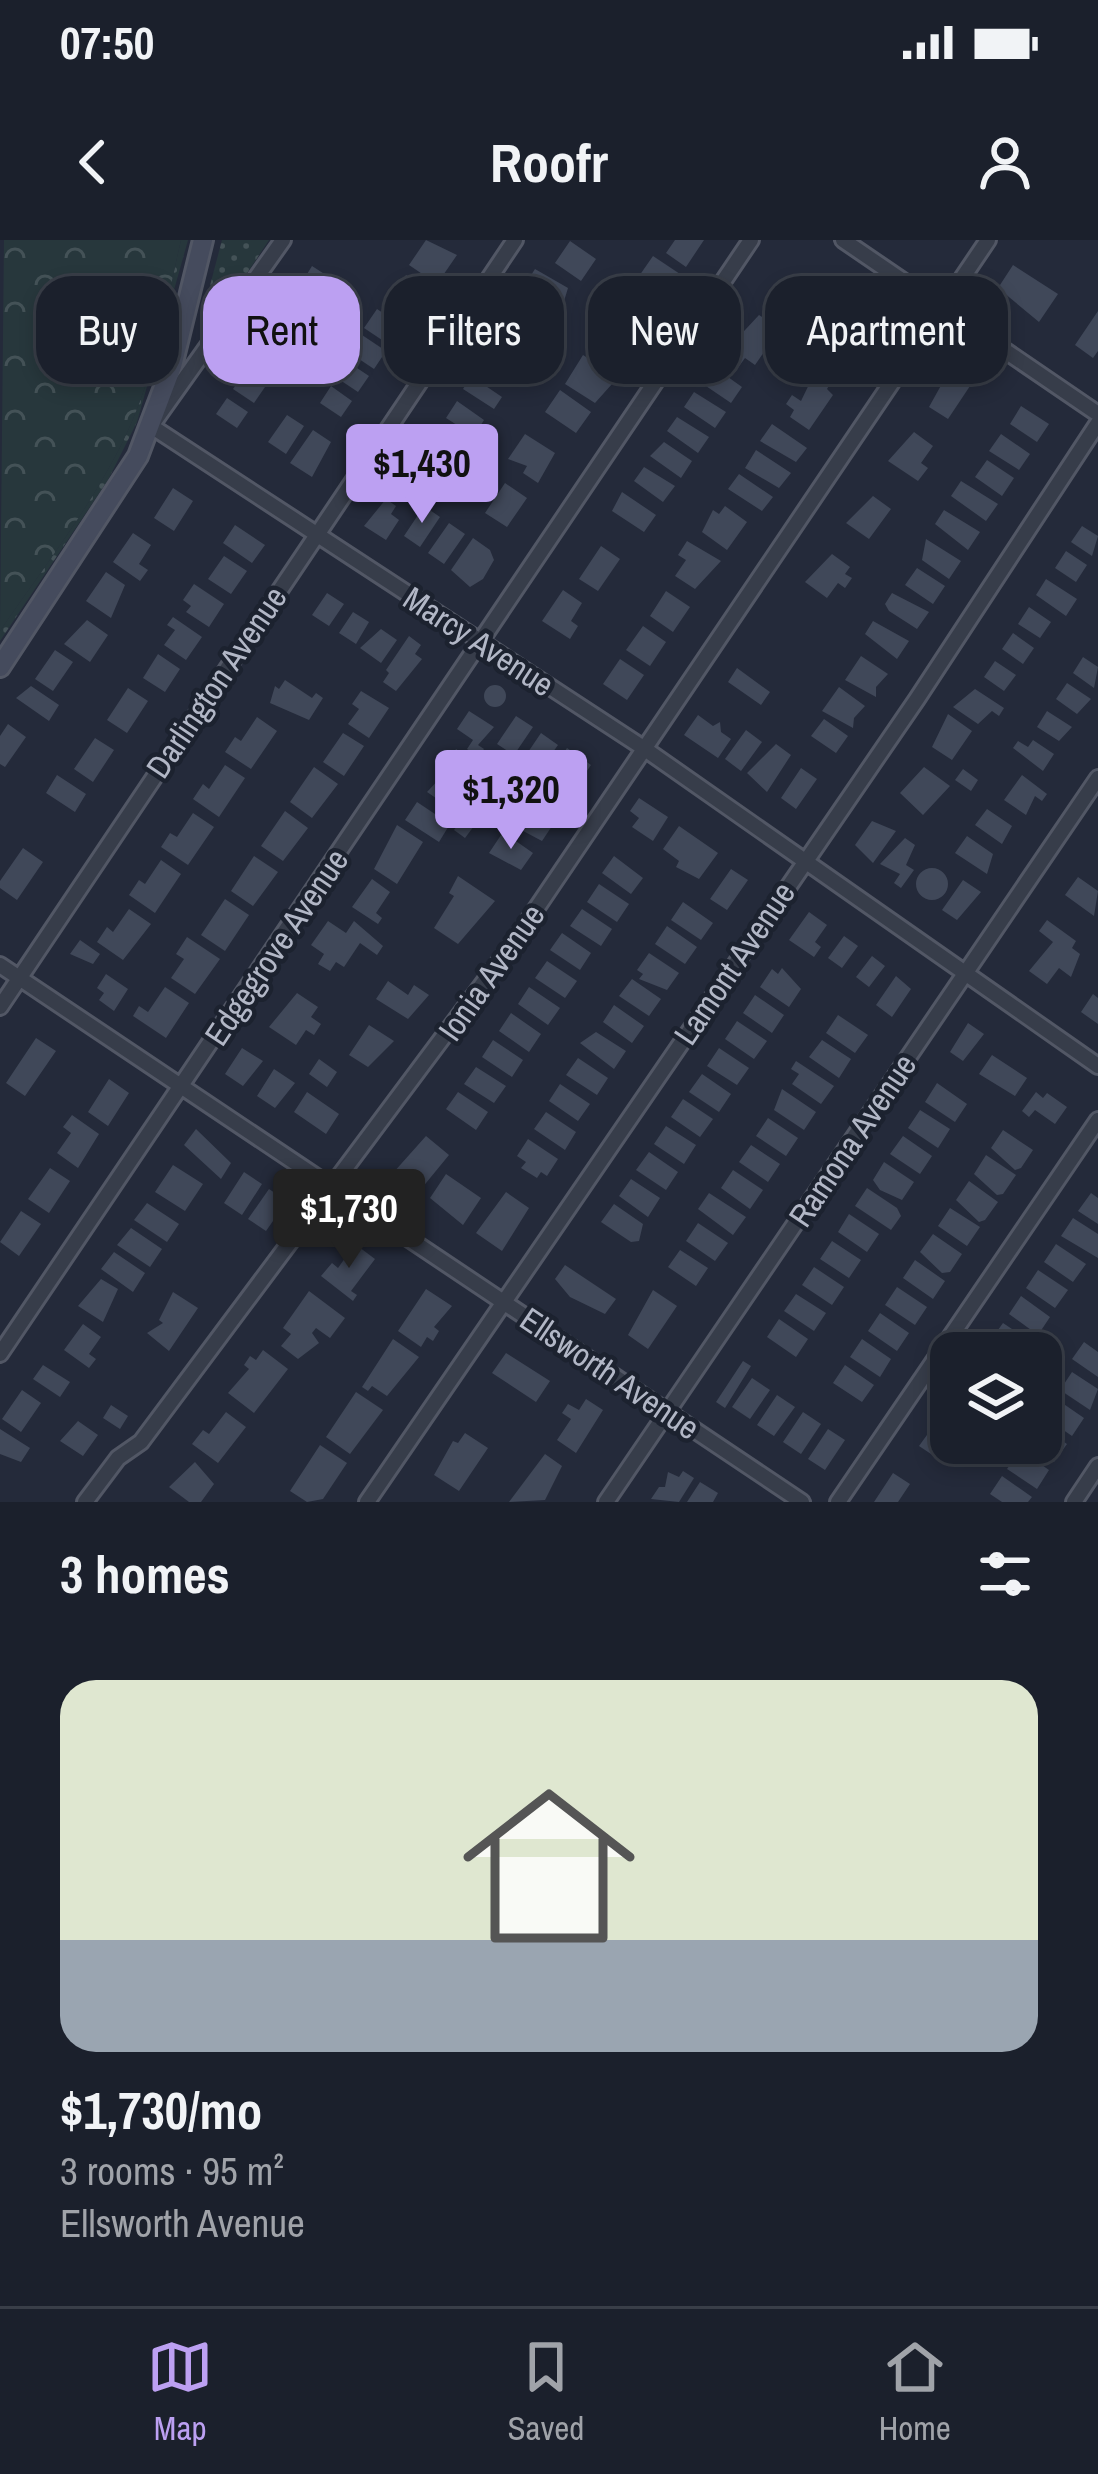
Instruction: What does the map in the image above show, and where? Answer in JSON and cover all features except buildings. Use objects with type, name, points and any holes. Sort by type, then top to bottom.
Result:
[{"type":"main road","points":[[0,667],[114,497],[152,426],[203,240]]},
{"type":"street","points":[[152,426],[284,240]]},
{"type":"street","name":"Darlington Avenue","points":[[0,1007],[515,240]]},
{"type":"street","name":"Edgegrove Avenue","points":[[0,1354],[751,240]]},
{"type":"street","points":[[843,240],[895,276]]},
{"type":"street","name":"Ionia Avenue","points":[[964,276],[988,240]]},
{"type":"street","points":[[1008,355],[1098,418]]},
{"type":"street","name":"Ionia Avenue","points":[[86,1502],[118,1458],[141,1442],[336,1187],[511,946],[890,384]]},
{"type":"street","name":"Lamont Avenue","points":[[367,1502],[803,862],[1098,418]]},
{"type":"street","name":"Marcy Avenue","points":[[152,426],[643,748],[1098,1066]]},
{"type":"street","name":"Ramona Avenue","points":[[606,1502],[1098,778]]},
{"type":"street","name":"Ellsworth Avenue","points":[[0,964],[802,1502]]},
{"type":"street","points":[[838,1502],[1098,1120]]},
{"type":"street","points":[[1074,1502],[1098,1466]]},
{"type":"green space","points":[[4,240],[181,240],[173,276],[36,276],[36,384],[146,384],[105,475],[0,631]]},
{"type":"green space","points":[[181,240],[188,240],[178,276],[173,276]]},
{"type":"green space","points":[[222,240],[269,240],[245,276],[213,276]]},
{"type":"green space","points":[[148,384],[137,422],[108,480],[0,641],[0,631],[89,502]]}]
